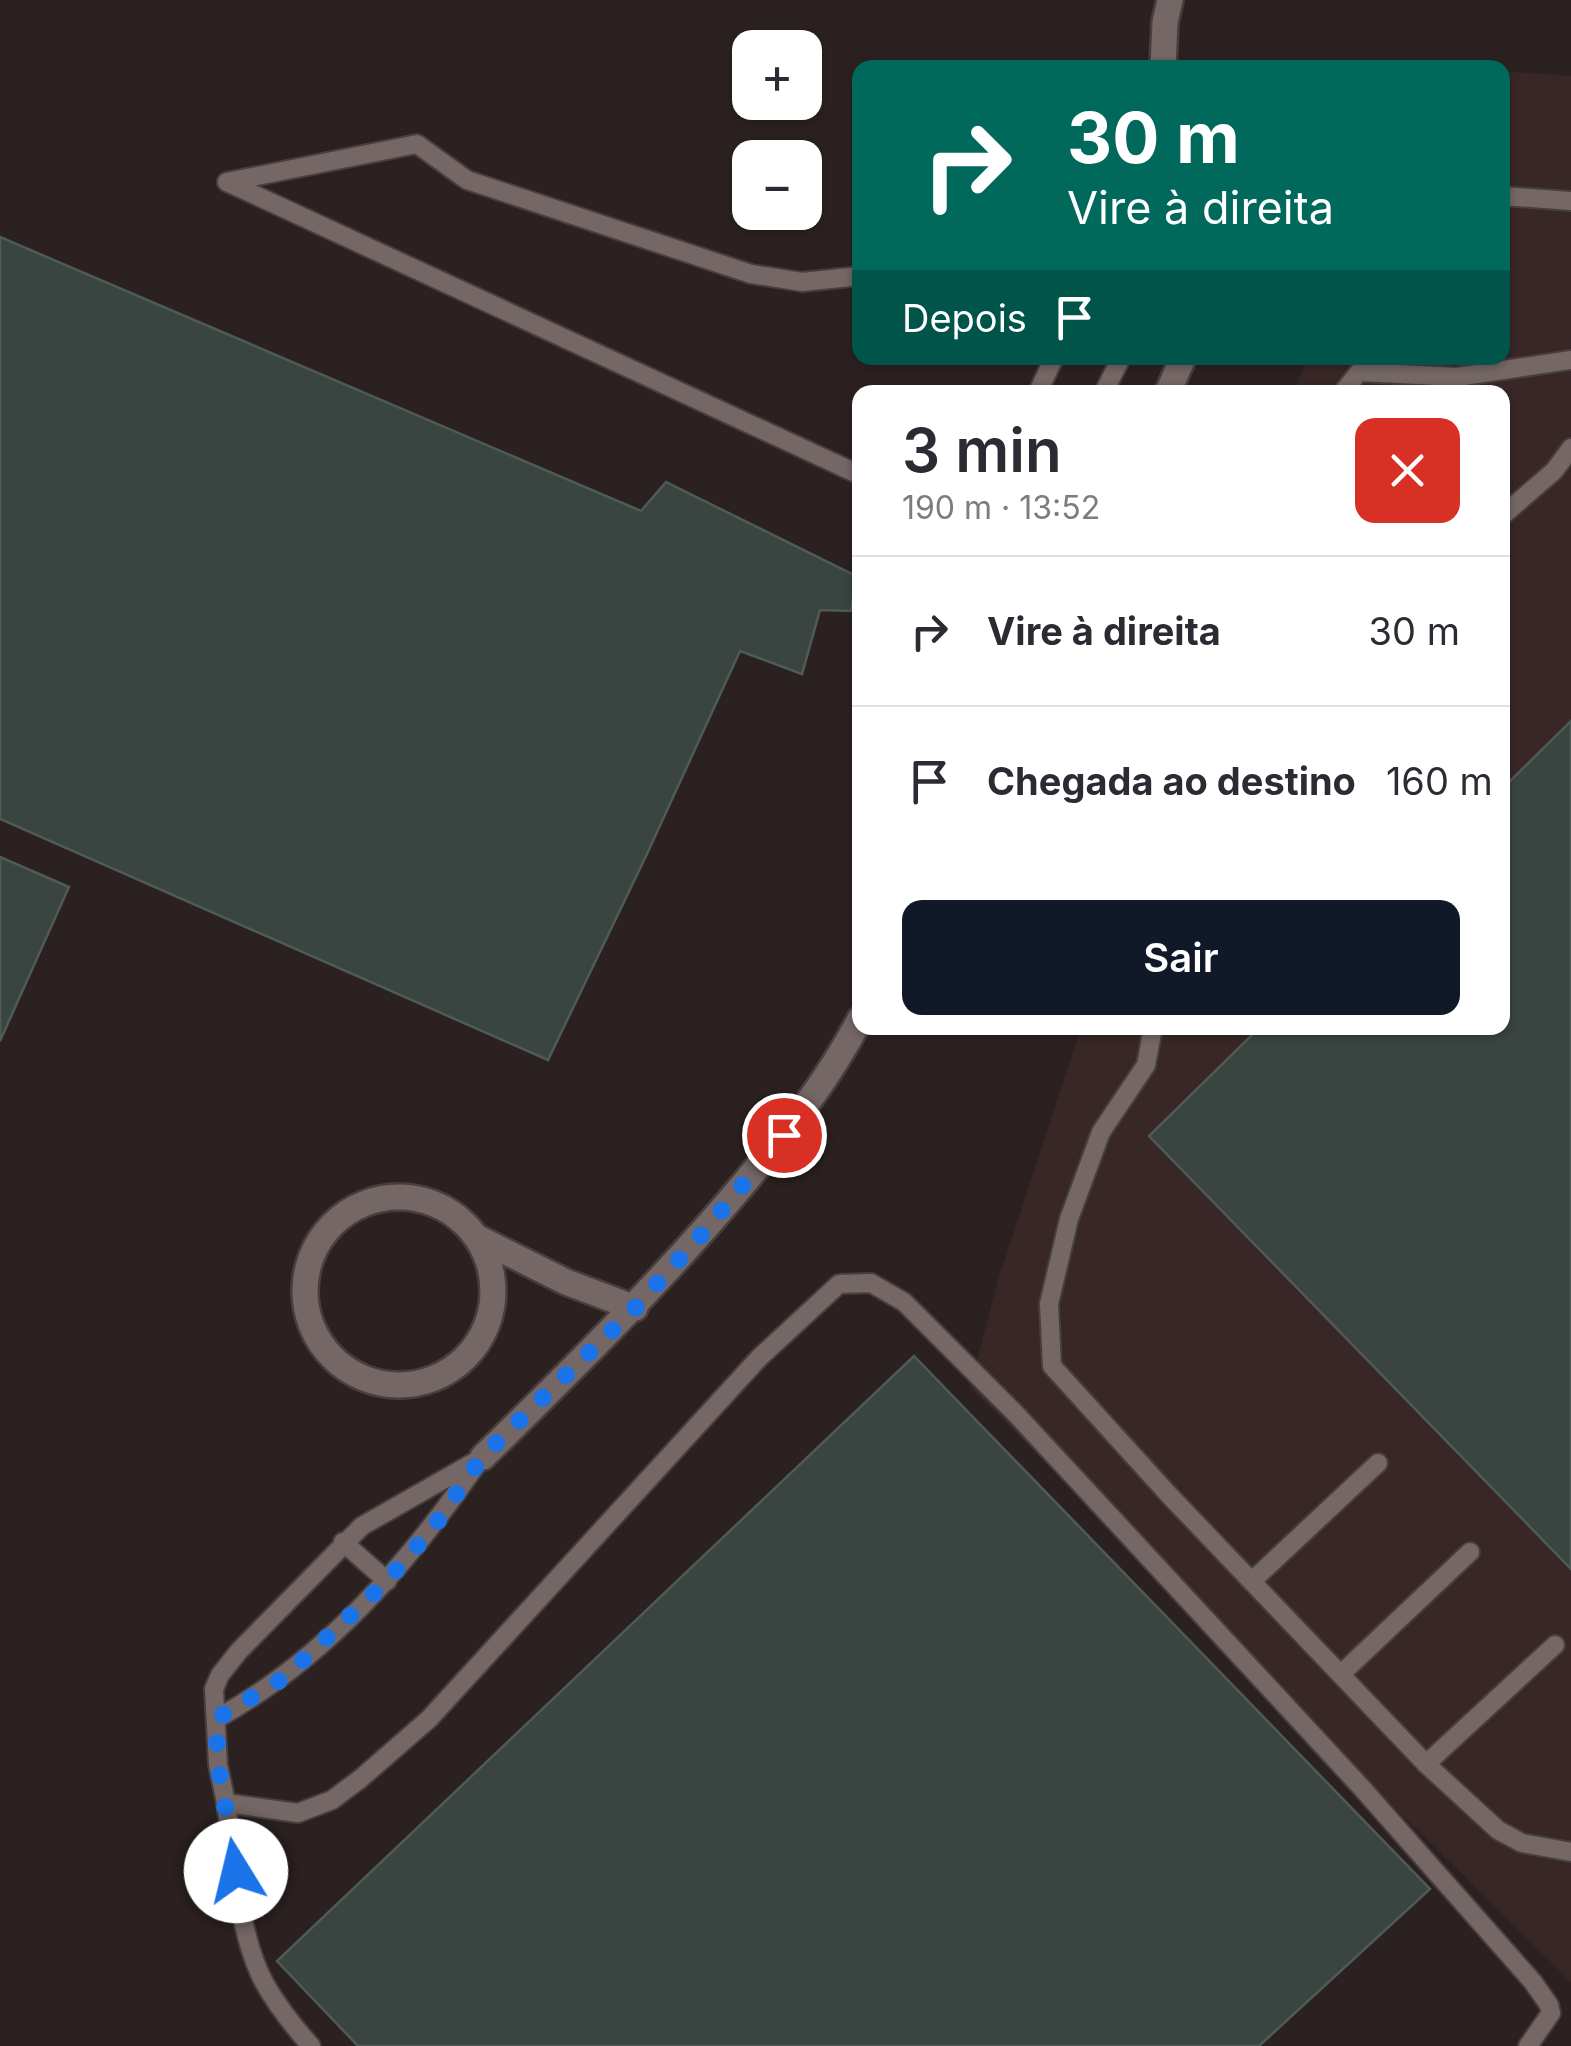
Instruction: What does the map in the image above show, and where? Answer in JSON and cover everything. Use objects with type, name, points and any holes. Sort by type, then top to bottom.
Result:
[{"type":"street","points":[[1163,60],[1170,0]]},
{"type":"street","points":[[482,1457],[635,1308],[704,1232],[807,1108],[852,1032]]},
{"type":"street","points":[[478,1238],[492,1268],[493,1302],[484,1333],[465,1360],[438,1378],[406,1386],[373,1383],[344,1368],[322,1347],[308,1321],[303,1292],[308,1262],[320,1236],[341,1215],[368,1201],[396,1196],[426,1200],[455,1214],[478,1238],[566,1282],[635,1308]]},
{"type":"lane","points":[[852,277],[802,282],[752,274],[467,180],[416,144],[228,182],[852,471]]},
{"type":"lane","points":[[1510,197],[1571,201]]},
{"type":"lane","points":[[1349,385],[1359,372],[1457,377],[1571,360]]},
{"type":"lane","points":[[1510,509],[1554,471],[1571,448]]},
{"type":"lane","points":[[1151,1035],[1146,1065],[1100,1132],[1069,1220],[1049,1304],[1052,1366],[1170,1496],[1426,1764],[1498,1830],[1522,1842],[1571,1852]]},
{"type":"lane","points":[[226,1803],[298,1812],[332,1800],[360,1778],[428,1719],[759,1358],[839,1284],[871,1282],[904,1302],[1016,1414],[1362,1787],[1533,1982],[1551,2013],[1528,2046]]},
{"type":"lane","points":[[312,2046],[289,2021],[254,1958],[218,1765],[214,1689],[220,1675],[362,1526],[482,1457]]},
{"type":"lane","points":[[216,1719],[285,1677],[387,1581],[435,1525],[482,1457]]},
{"type":"lane","points":[[1252,1580],[1378,1463]]},
{"type":"lane","points":[[344,1542],[387,1581]]},
{"type":"lane","points":[[1341,1674],[1470,1552]]},
{"type":"lane","points":[[1426,1764],[1554,1645]]},
{"type":"shaded area","points":[[1510,72],[1571,76],[1571,1982],[970,1388],[997,1283],[1079,1035],[1510,1035],[1510,385],[1297,385],[1304,365],[1510,365]]},
{"type":"building","points":[[0,237],[641,511],[666,482],[852,574],[851,611],[820,610],[802,674],[740,651],[548,1060],[0,819]]},
{"type":"building","points":[[1571,721],[1571,1569],[1149,1136],[1252,1035],[1510,1035],[1510,781]]},
{"type":"building","points":[[0,857],[69,887],[0,1041]]},
{"type":"building","points":[[914,1356],[1430,1889],[1259,2046],[358,2046],[277,1961]]},
{"type":"route","points":[[236,1871],[218,1765],[216,1719],[285,1677],[387,1581],[435,1525],[482,1457],[635,1308],[784,1135]]}]
